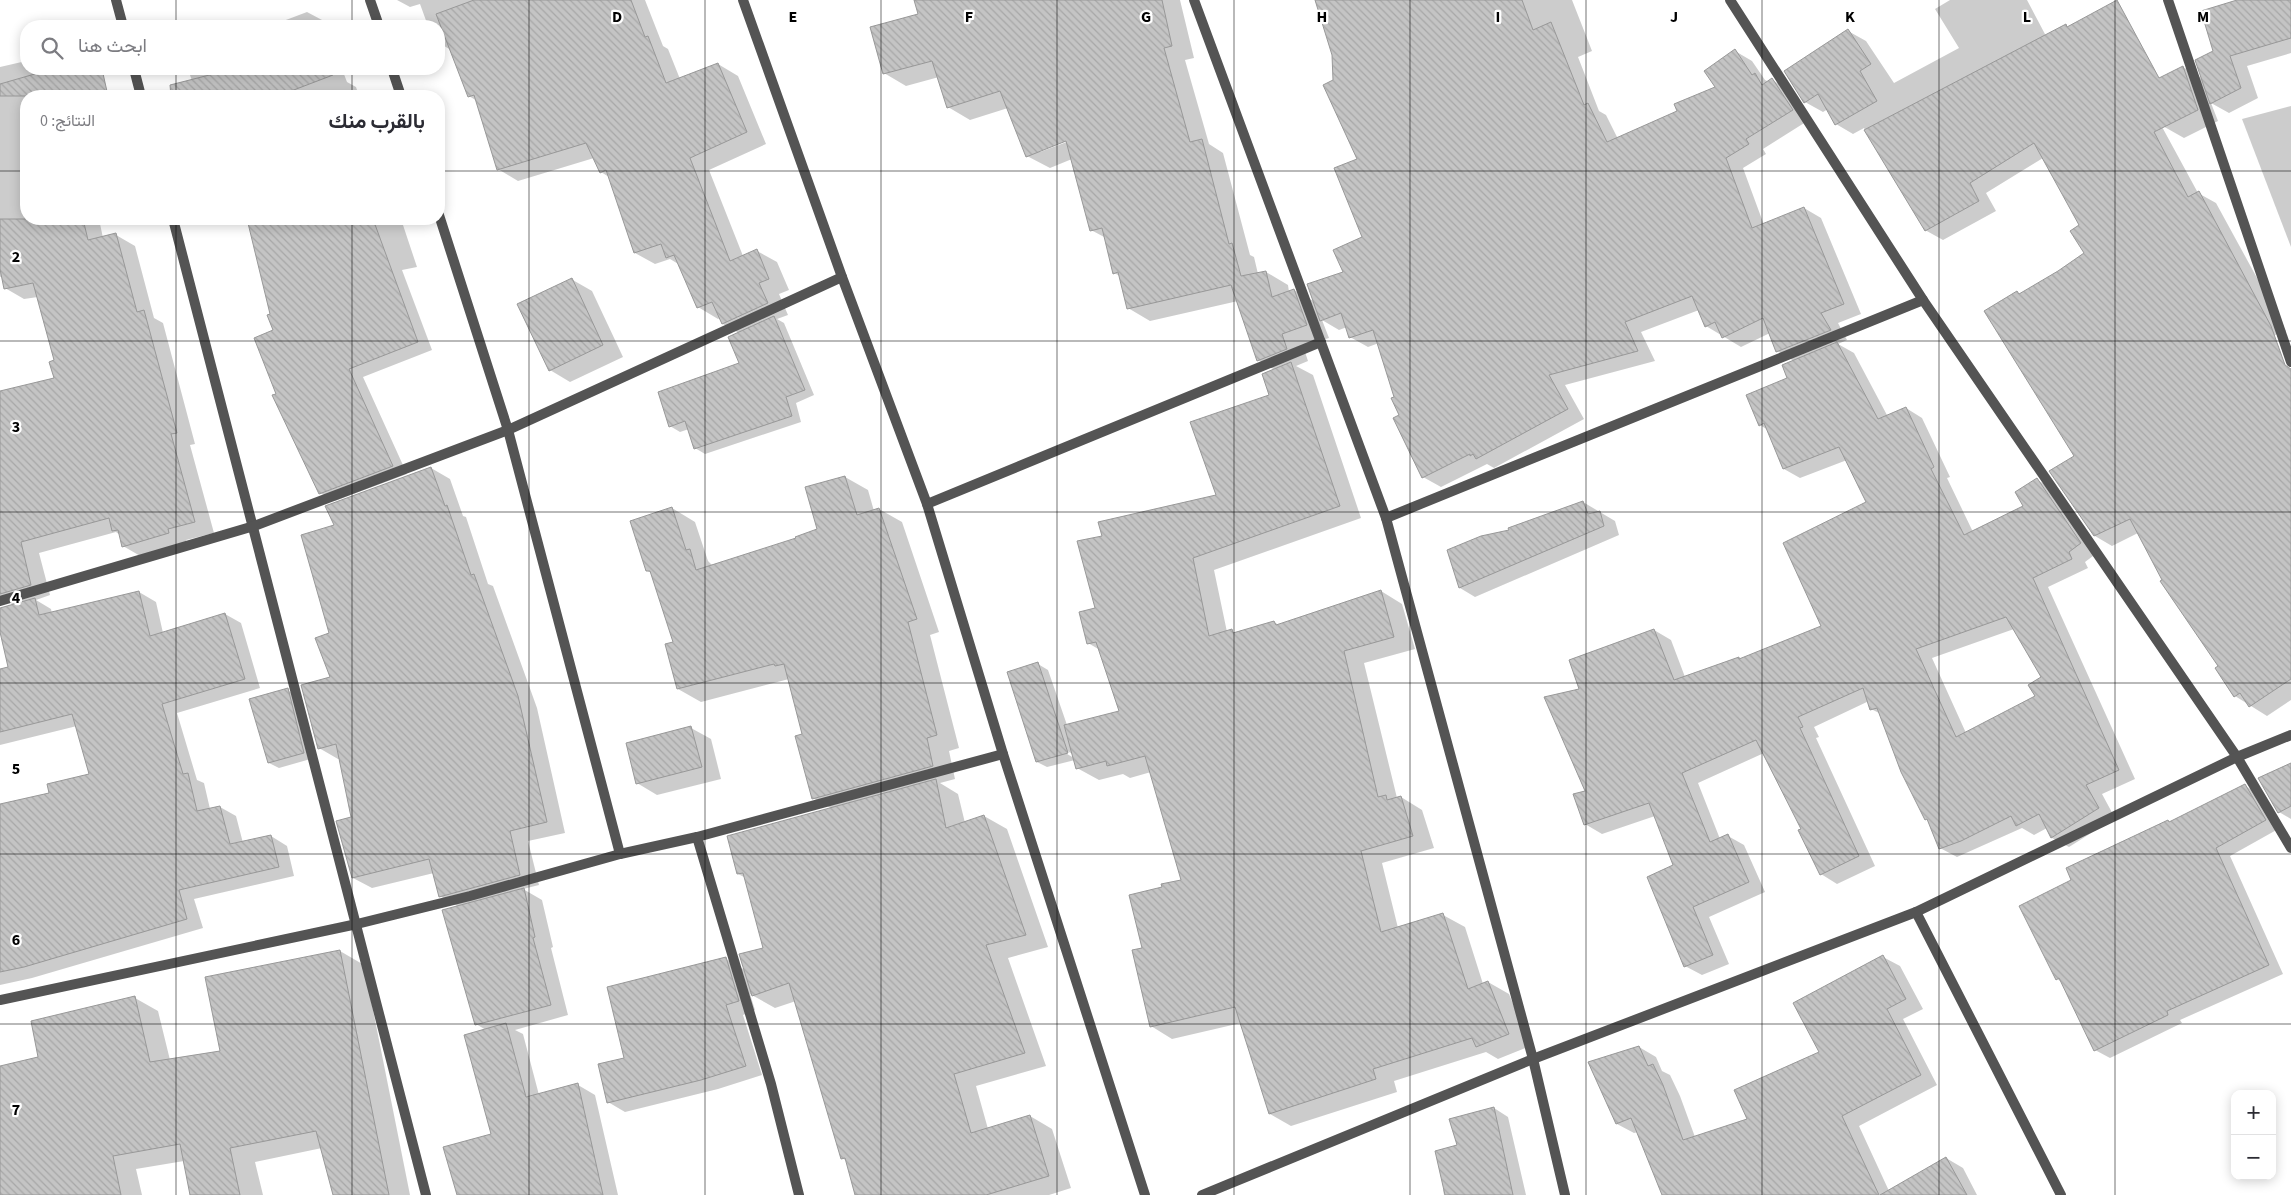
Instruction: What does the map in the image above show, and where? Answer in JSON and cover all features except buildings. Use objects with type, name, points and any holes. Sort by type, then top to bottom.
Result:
[{"type":"street","points":[[116,0],[121,20]]},
{"type":"street","points":[[370,0],[376,20]]},
{"type":"street","points":[[743,0],[842,277],[927,504],[1003,754],[1145,1195]]},
{"type":"street","points":[[1194,0],[1386,518],[1533,1059],[1565,1195]]},
{"type":"street","points":[[1730,0],[1923,300],[2237,757],[2291,848]]},
{"type":"street","points":[[2168,0],[2291,362]]},
{"type":"street","points":[[136,75],[139,90]]},
{"type":"street","points":[[394,75],[399,90]]},
{"type":"street","points":[[175,225],[426,1195]]},
{"type":"street","points":[[442,225],[508,430],[620,854]]},
{"type":"street","points":[[0,601],[254,526],[508,430],[842,277]]},
{"type":"street","points":[[1386,518],[1923,300]]},
{"type":"street","points":[[927,504],[1321,342]]},
{"type":"street","points":[[1202,1195],[1533,1059],[1916,912],[2237,757],[2291,735]]},
{"type":"street","points":[[0,1000],[357,924],[470,896],[620,854],[697,837],[1003,754]]},
{"type":"street","points":[[697,837],[771,1084],[799,1195]]},
{"type":"street","points":[[1916,912],[2061,1195]]}]
